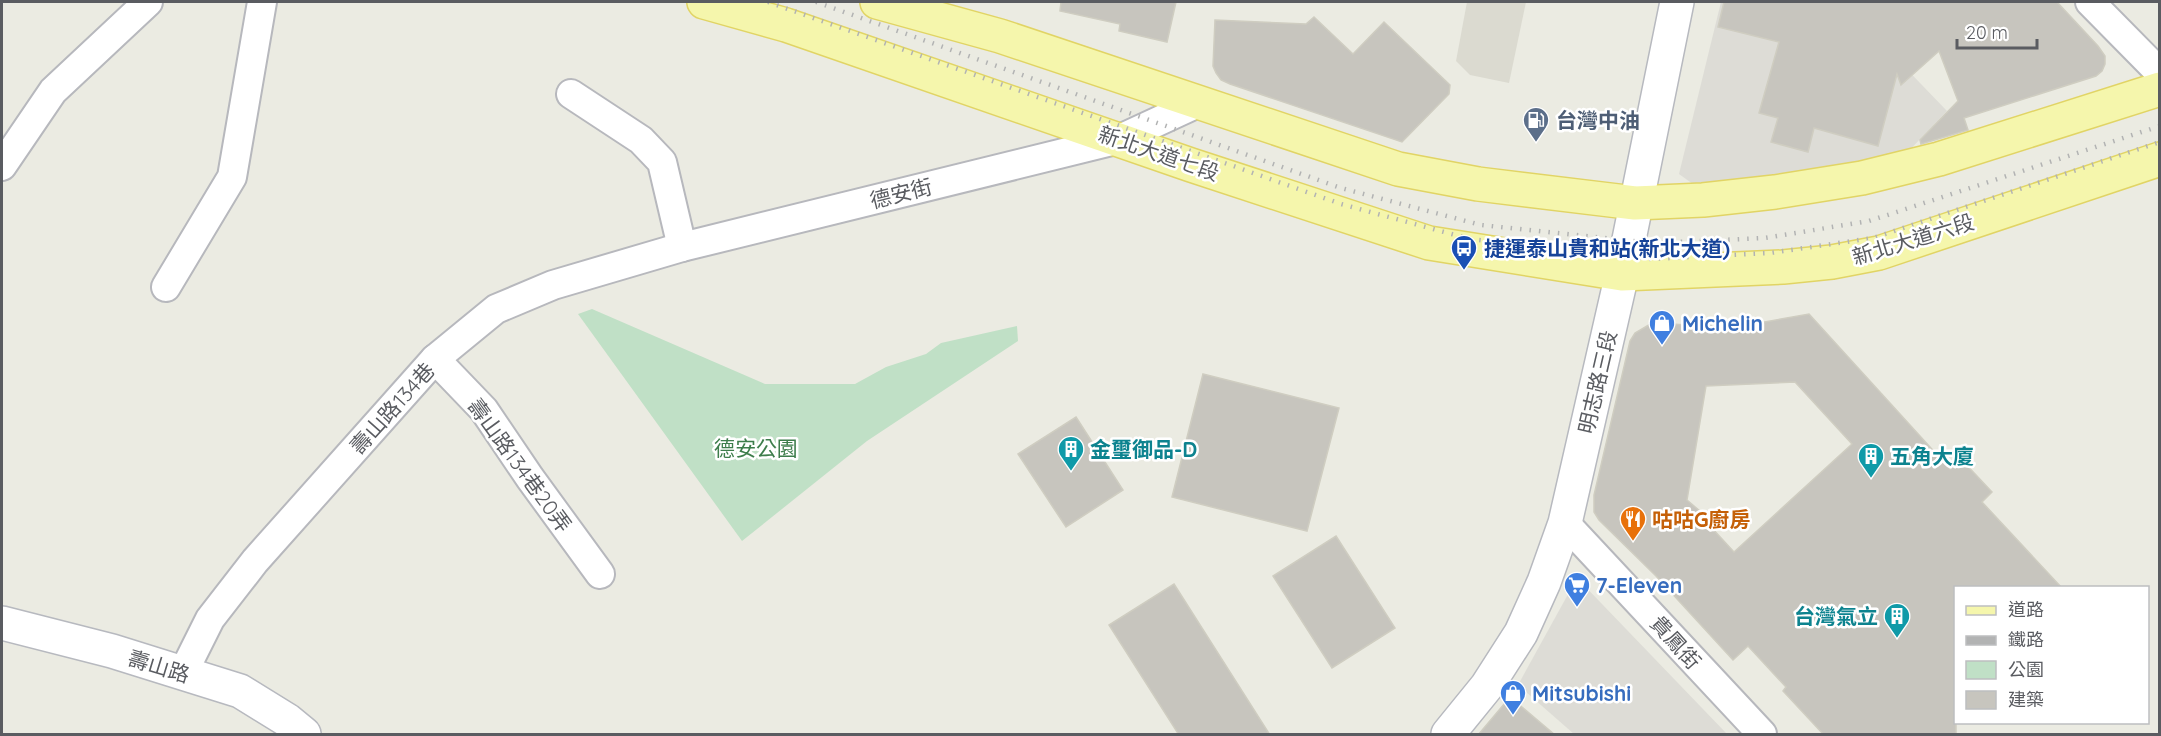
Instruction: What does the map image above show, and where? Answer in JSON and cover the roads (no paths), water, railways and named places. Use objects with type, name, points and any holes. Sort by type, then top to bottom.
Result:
[{"type":"main road","name":"新北大道七段","points":[[704,2],[786,25],[1428,243],[1622,274]]},
{"type":"main road","points":[[877,2],[1000,36],[1398,169],[1478,184],[1635,203],[1703,200],[1775,192],[1862,178],[1939,159],[2160,89]]},
{"type":"main road","name":"明志路三段","points":[[1448,735],[1487,686],[1521,633],[1544,582],[1565,523],[1622,274],[1677,2]]},
{"type":"main road","name":"新北大道六段","points":[[1622,274],[1783,267],[1832,262],[1879,253],[2160,159]]},
{"type":"main road","name":"壽山路","points":[[2,623],[111,651],[240,691],[287,720],[304,735]]},
{"type":"street","points":[[2,166],[53,91],[148,2]]},
{"type":"street","points":[[166,287],[232,177],[262,2]]},
{"type":"street","points":[[2090,2],[2160,73]]},
{"type":"street","points":[[571,93],[640,140],[662,162],[682,247]]},
{"type":"street","name":"德安街","points":[[682,247],[1120,139],[1200,102]]},
{"type":"street","name":"壽山路134巷","points":[[183,674],[210,619],[255,561],[435,359],[496,309],[553,285],[682,247]]},
{"type":"street","name":"壽山路134巷20弄","points":[[435,359],[484,410],[600,574]]},
{"type":"street","name":"貴鳳街","points":[[1565,523],[1762,735]]},
{"type":"railway","points":[[768,2],[1341,204],[1470,239],[1651,259],[1770,253],[1873,238],[2160,142]]},
{"type":"railway","points":[[816,2],[1341,188],[1481,225],[1652,243],[1765,238],[1869,221],[2160,126]]},
{"type":"place","name":"台灣中油","points":[[1536,143]]},
{"type":"place","name":"捷運泰山貴和站(新北大道)","points":[[1464,271]]},
{"type":"place","name":"Michelin","points":[[1662,346]]},
{"type":"place","name":"金璽御品-D","points":[[1071,472]]},
{"type":"place","name":"五角大廈","points":[[1871,479]]},
{"type":"place","name":"咕咕G廚房","points":[[1633,542]]},
{"type":"place","name":"7-Eleven","points":[[1577,608]]},
{"type":"place","name":"台灣氣立","points":[[1897,639]]},
{"type":"place","name":"Mitsubishi","points":[[1513,716]]},
{"type":"park label","name":"德安公園","points":[[756,448]]}]
